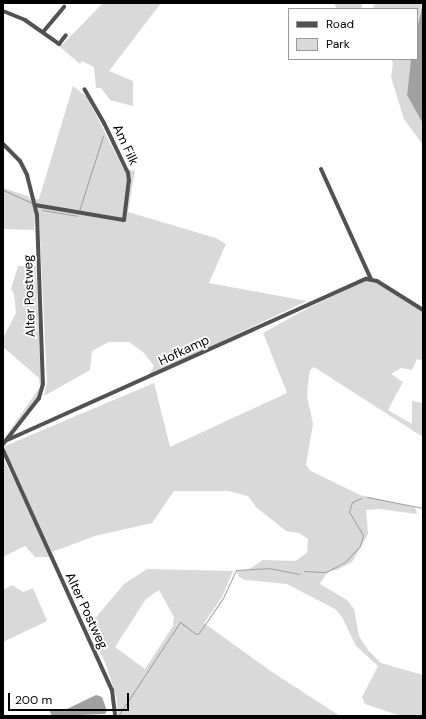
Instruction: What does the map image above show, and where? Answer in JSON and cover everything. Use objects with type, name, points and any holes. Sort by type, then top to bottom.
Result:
[{"type":"street","points":[[43,32],[64,7]]},
{"type":"street","points":[[3,11],[25,20],[58,44],[66,35]]},
{"type":"street","name":"Am Filk","points":[[35,205],[124,220],[129,181],[128,172],[104,123],[84,89]]},
{"type":"street","name":"Alter Postweg","points":[[3,144],[20,161],[27,175],[35,205],[43,384],[39,398],[4,443]]},
{"type":"street","points":[[321,169],[371,279],[423,310]]},
{"type":"street","name":"Hofkamp","points":[[4,443],[360,281],[371,279]]},
{"type":"street","name":"Alter Postweg","points":[[3,450],[112,690],[115,716]]},
{"type":"green space","points":[[103,3],[161,3],[109,71],[133,81],[133,106],[110,100],[101,88],[96,88],[94,67],[82,61],[80,64],[60,47]]},
{"type":"green space","points":[[334,3],[363,3],[361,8],[336,8]]},
{"type":"green space","points":[[374,3],[422,3],[418,23],[418,8],[373,8]]},
{"type":"green space","points":[[392,60],[411,60],[407,95],[423,124],[423,145],[404,119],[391,77],[393,63]]},
{"type":"green space","points":[[73,86],[87,97],[123,168],[135,171],[128,212],[216,238],[226,244],[209,283],[307,301],[148,376],[154,366],[143,352],[129,342],[109,342],[92,351],[90,370],[44,396],[47,382],[39,217],[35,199],[39,199]]},
{"type":"green space","points":[[3,188],[28,196],[32,202],[35,215],[34,230],[3,229]]},
{"type":"green space","points":[[18,266],[36,266],[41,385],[38,396],[3,440],[40,387],[39,378],[3,347],[3,338],[16,313],[14,294],[11,289]]},
{"type":"green space","points":[[365,281],[377,283],[423,312],[423,361],[417,359],[412,370],[401,368],[391,374],[403,382],[388,410],[412,424],[412,401],[423,403],[423,437],[314,367],[310,370],[308,383],[307,396],[313,424],[306,465],[311,471],[360,495],[415,507],[417,514],[379,509],[366,510],[368,534],[352,562],[337,570],[328,571],[320,584],[347,600],[354,609],[359,636],[368,650],[381,663],[423,675],[423,716],[401,716],[365,704],[362,697],[378,666],[356,646],[342,617],[335,609],[287,584],[245,580],[239,577],[236,571],[249,569],[263,560],[295,561],[307,553],[308,539],[299,533],[286,531],[256,507],[248,496],[228,491],[174,491],[152,523],[95,536],[52,552],[4,449],[5,446],[154,383],[170,447],[287,393],[263,333],[310,307]]},
{"type":"green space","points":[[3,458],[50,557],[35,557],[25,546],[3,557]]},
{"type":"green space","points":[[147,569],[233,571],[222,597],[204,623],[272,672],[340,716],[118,716],[116,696],[105,662],[87,628],[124,584]],"holes":[[[159,590],[174,617],[173,626],[145,669],[115,647],[146,599]]]},
{"type":"green space","points":[[12,585],[23,592],[33,588],[47,621],[3,642],[3,590]]},
{"type":"shaded area","points":[[423,3],[423,124],[407,95],[411,60],[418,60],[418,24]]},
{"type":"shaded area","points":[[96,695],[102,697],[107,711],[105,714],[52,716],[49,710],[67,709]]},
{"type":"waterway","points":[[79,211],[103,136]]},
{"type":"waterway","points":[[3,190],[32,203]]},
{"type":"waterway","points":[[42,210],[78,216]]},
{"type":"waterway","points":[[367,497],[423,508]]},
{"type":"waterway","points":[[304,571],[326,572],[345,562],[360,546],[363,535],[349,512],[352,502],[361,498]]},
{"type":"waterway","points":[[118,716],[180,622],[196,634],[199,633],[223,598],[236,570],[269,568],[299,574]]}]
